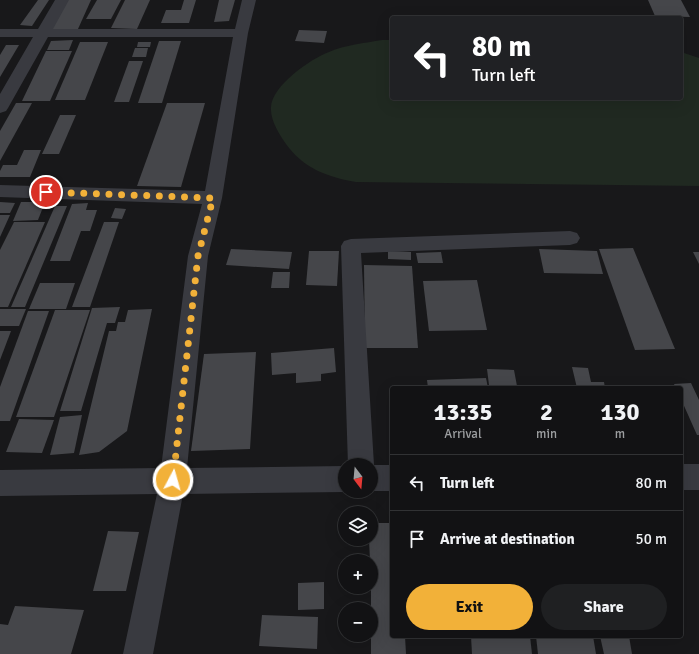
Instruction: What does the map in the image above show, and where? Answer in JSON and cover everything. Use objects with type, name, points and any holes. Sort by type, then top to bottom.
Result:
[{"type":"street","points":[[0,108],[42,32],[62,0]]},
{"type":"street","points":[[138,654],[173,480],[198,256],[213,198],[241,33],[249,0]]},
{"type":"street","points":[[0,33],[241,33]]},
{"type":"street","points":[[0,191],[213,198]]},
{"type":"street","points":[[361,458],[352,246],[570,238]]},
{"type":"street","points":[[683,477],[699,477]]},
{"type":"street","points":[[378,478],[390,478]]},
{"type":"street","points":[[0,482],[338,479]]},
{"type":"shaded area","points":[[390,40],[390,100],[683,100],[683,53],[699,58],[699,186],[356,182],[335,177],[316,170],[300,159],[286,144],[281,136],[272,117],[271,107],[273,99],[285,82],[303,67],[321,56],[355,44]]},
{"type":"building","points":[[38,0],[49,0],[32,26],[20,25]]},
{"type":"building","points":[[65,0],[91,0],[78,29],[50,30]]},
{"type":"building","points":[[97,0],[121,0],[111,19],[86,19]]},
{"type":"building","points":[[125,0],[150,0],[137,29],[111,28]]},
{"type":"building","points":[[184,0],[196,0],[189,23],[161,23],[166,10],[181,10]]},
{"type":"building","points":[[219,0],[235,0],[229,21],[214,22]]},
{"type":"building","points":[[648,0],[681,0],[690,17],[683,16],[655,16]]},
{"type":"building","points":[[299,30],[327,31],[324,43],[295,41]]},
{"type":"building","points":[[73,40],[69,50],[47,50],[51,41]]},
{"type":"building","points":[[159,41],[181,41],[162,103],[138,103]]},
{"type":"building","points":[[80,42],[108,42],[85,100],[55,100]]},
{"type":"building","points":[[138,42],[151,42],[150,47],[137,47]]},
{"type":"building","points":[[6,45],[19,45],[0,77],[0,55]]},
{"type":"building","points":[[135,48],[148,48],[146,57],[132,57]]},
{"type":"building","points":[[46,51],[72,51],[50,101],[22,101]]},
{"type":"building","points":[[129,61],[143,61],[129,102],[114,102]]},
{"type":"building","points":[[16,103],[32,103],[0,161],[0,131]]},
{"type":"building","points":[[167,103],[205,103],[181,187],[137,186]]},
{"type":"building","points":[[60,115],[76,115],[59,154],[42,154]]},
{"type":"building","points":[[24,150],[41,150],[30,177],[0,177],[0,171],[3,165],[17,165]]},
{"type":"building","points":[[0,202],[15,203],[10,213],[0,213]]},
{"type":"building","points":[[21,202],[45,202],[38,220],[13,221]]},
{"type":"building","points":[[88,203],[86,210],[97,210],[90,231],[81,231],[70,261],[50,261],[72,204]]},
{"type":"building","points":[[55,206],[67,206],[25,307],[11,307]]},
{"type":"building","points":[[115,208],[126,209],[122,219],[111,218]]},
{"type":"building","points":[[0,215],[10,215],[0,237]]},
{"type":"building","points":[[14,222],[45,222],[8,307],[0,307],[0,250]]},
{"type":"building","points":[[104,222],[119,222],[90,307],[72,307]]},
{"type":"building","points":[[633,248],[675,349],[635,350],[599,249]]},
{"type":"building","points":[[231,249],[292,252],[289,269],[226,265]]},
{"type":"building","points":[[539,249],[597,251],[603,274],[544,273]]},
{"type":"building","points":[[309,251],[339,251],[337,286],[306,285]]},
{"type":"building","points":[[388,251],[411,252],[411,260],[388,259]]},
{"type":"building","points":[[441,252],[443,263],[418,263],[416,253]]},
{"type":"building","points":[[693,252],[699,252],[699,264]]},
{"type":"building","points":[[364,265],[412,266],[418,348],[365,348]]},
{"type":"building","points":[[273,272],[290,272],[289,288],[271,288]]},
{"type":"building","points":[[477,280],[487,330],[429,331],[423,281]]},
{"type":"building","points":[[40,283],[75,283],[66,309],[29,309]]},
{"type":"building","points":[[120,307],[115,323],[107,323],[81,411],[60,411],[92,308]]},
{"type":"building","points":[[0,309],[26,309],[19,326],[0,326]]},
{"type":"building","points":[[152,309],[127,431],[99,452],[79,455],[109,331],[116,331],[118,322],[125,322],[128,310]]},
{"type":"building","points":[[55,310],[90,310],[54,417],[16,417]]},
{"type":"building","points":[[28,311],[49,311],[10,421],[0,421],[0,387]]},
{"type":"building","points":[[0,331],[11,331],[0,360]]},
{"type":"building","points":[[334,348],[336,372],[321,374],[321,381],[296,383],[296,373],[272,375],[271,353]]},
{"type":"building","points":[[256,352],[250,449],[191,451],[204,354]]},
{"type":"building","points":[[572,367],[588,368],[591,382],[604,382],[605,386],[577,386]]},
{"type":"building","points":[[487,369],[514,370],[517,386],[489,385]]},
{"type":"building","points":[[486,378],[488,386],[428,386],[427,380]]},
{"type":"building","points":[[691,383],[699,400],[699,435],[697,435],[683,404],[683,386],[675,386],[674,384]]},
{"type":"building","points":[[82,415],[74,453],[50,455],[60,417]]},
{"type":"building","points":[[19,419],[54,420],[42,453],[6,452]]},
{"type":"building","points":[[378,523],[390,523],[390,638],[405,638],[406,654],[371,654],[371,642],[378,642],[378,602],[371,602],[371,594],[378,594],[378,554],[370,554],[369,546],[378,546]]},
{"type":"building","points":[[108,531],[139,532],[126,591],[93,591]]},
{"type":"building","points":[[324,582],[324,609],[298,610],[298,583]]},
{"type":"building","points":[[15,606],[84,610],[71,654],[0,654],[0,624],[8,625]]},
{"type":"building","points":[[262,615],[318,617],[317,649],[259,646]]},
{"type":"building","points":[[471,638],[530,638],[532,654],[472,654]]},
{"type":"building","points":[[536,638],[593,638],[596,654],[538,654]]},
{"type":"building","points":[[600,638],[629,638],[632,654],[604,654]]},
{"type":"route","points":[[46,192],[213,198],[198,256],[173,480]]}]
